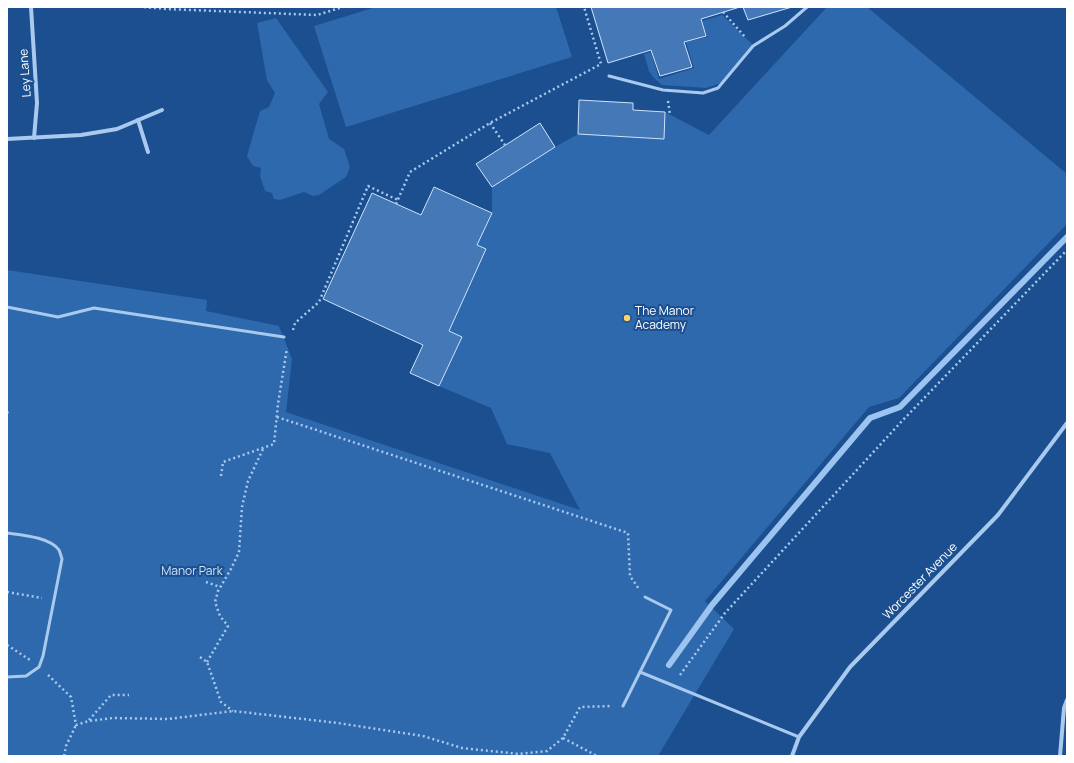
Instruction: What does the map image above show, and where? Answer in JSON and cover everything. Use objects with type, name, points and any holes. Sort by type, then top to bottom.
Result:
[{"type":"street","name":"Ley Lane","points":[[31,7],[37,103],[34,138]]},
{"type":"street","points":[[7,139],[81,135],[117,128],[162,110]]},
{"type":"street","points":[[138,120],[148,152]]},
{"type":"street","name":"Worcester Avenue","points":[[792,756],[799,737],[850,667],[998,515],[1067,423]]},
{"type":"street","points":[[1060,756],[1064,708],[1067,700]]},
{"type":"lane","points":[[609,76],[663,90],[702,93],[718,88],[753,46],[785,26],[807,7]]},
{"type":"lane","points":[[7,307],[58,317],[94,308],[284,337]]},
{"type":"lane","points":[[7,533],[40,538],[50,542],[59,550],[62,559],[43,656],[39,667],[26,676],[7,677]]},
{"type":"lane","points":[[623,706],[671,610],[645,597]]},
{"type":"lane","points":[[640,672],[799,737]]},
{"type":"path","points":[[144,7],[318,15],[343,7]]},
{"type":"path","points":[[396,204],[410,172],[490,123],[602,64],[584,7]]},
{"type":"path","points":[[723,12],[753,46]]},
{"type":"path","points":[[490,123],[505,145]]},
{"type":"path","points":[[293,331],[295,323],[319,302],[368,186],[398,200]]},
{"type":"path","points":[[672,685],[684,671],[725,613],[902,421],[1067,250]]},
{"type":"path","points":[[221,476],[223,462],[274,444],[289,344]]},
{"type":"path","points":[[277,417],[628,533],[630,576],[645,597]]},
{"type":"path","points":[[207,662],[228,626],[220,616],[215,602],[218,591],[239,552],[242,507],[248,481],[263,448]]},
{"type":"path","points":[[206,582],[220,587]]},
{"type":"path","points":[[7,592],[54,601]]},
{"type":"path","points":[[7,645],[39,667],[71,697],[76,725],[66,746],[64,756]]},
{"type":"path","points":[[200,657],[207,662],[221,702],[233,711]]},
{"type":"path","points":[[89,721],[111,695],[129,695]]},
{"type":"path","points":[[76,725],[89,721],[113,718],[168,719],[233,711],[346,724],[423,736],[462,748],[519,754],[547,751],[563,738],[580,707],[623,706]]},
{"type":"path","points":[[563,738],[597,756]]},
{"type":"green space","points":[[376,7],[556,7],[572,57],[346,127],[314,26]]},
{"type":"green space","name":"Manor Park","points":[[827,7],[867,7],[1067,174],[1067,224],[899,398],[869,407],[705,601],[734,629],[658,756],[7,756],[7,270],[207,300],[206,311],[279,326],[292,359],[286,412],[580,510],[550,453],[507,444],[491,408],[439,386],[462,337],[449,331],[486,249],[477,245],[492,213],[492,187],[578,134],[663,139],[665,112],[709,135]]},
{"type":"green space","points":[[722,15],[755,47],[721,83],[706,88],[662,85],[653,77],[649,71],[644,54],[651,52],[659,79],[694,68],[686,42],[707,37],[702,21]]},
{"type":"green space","points":[[276,18],[328,92],[319,104],[329,139],[344,149],[350,167],[346,177],[319,195],[313,196],[304,192],[280,200],[274,199],[272,193],[265,191],[260,176],[261,168],[253,166],[247,156],[260,111],[269,107],[275,93],[267,80],[257,23]]},
{"type":"building","points":[[591,7],[740,7],[701,19],[706,36],[684,42],[692,67],[660,76],[651,50],[608,63]]},
{"type":"building","points":[[743,7],[792,7],[748,20]]},
{"type":"building","points":[[579,100],[633,103],[633,110],[665,112],[664,139],[578,134]]},
{"type":"building","points":[[540,123],[555,147],[492,187],[476,164]]},
{"type":"building","points":[[434,187],[492,213],[477,245],[486,249],[449,331],[462,337],[439,386],[410,373],[423,345],[323,299],[372,193],[421,215]]},
{"type":"waterway","points":[[669,665],[712,605],[870,418],[900,407],[1067,237]]},
{"type":"place","name":"The Manor Academy","points":[[627,318]]}]
